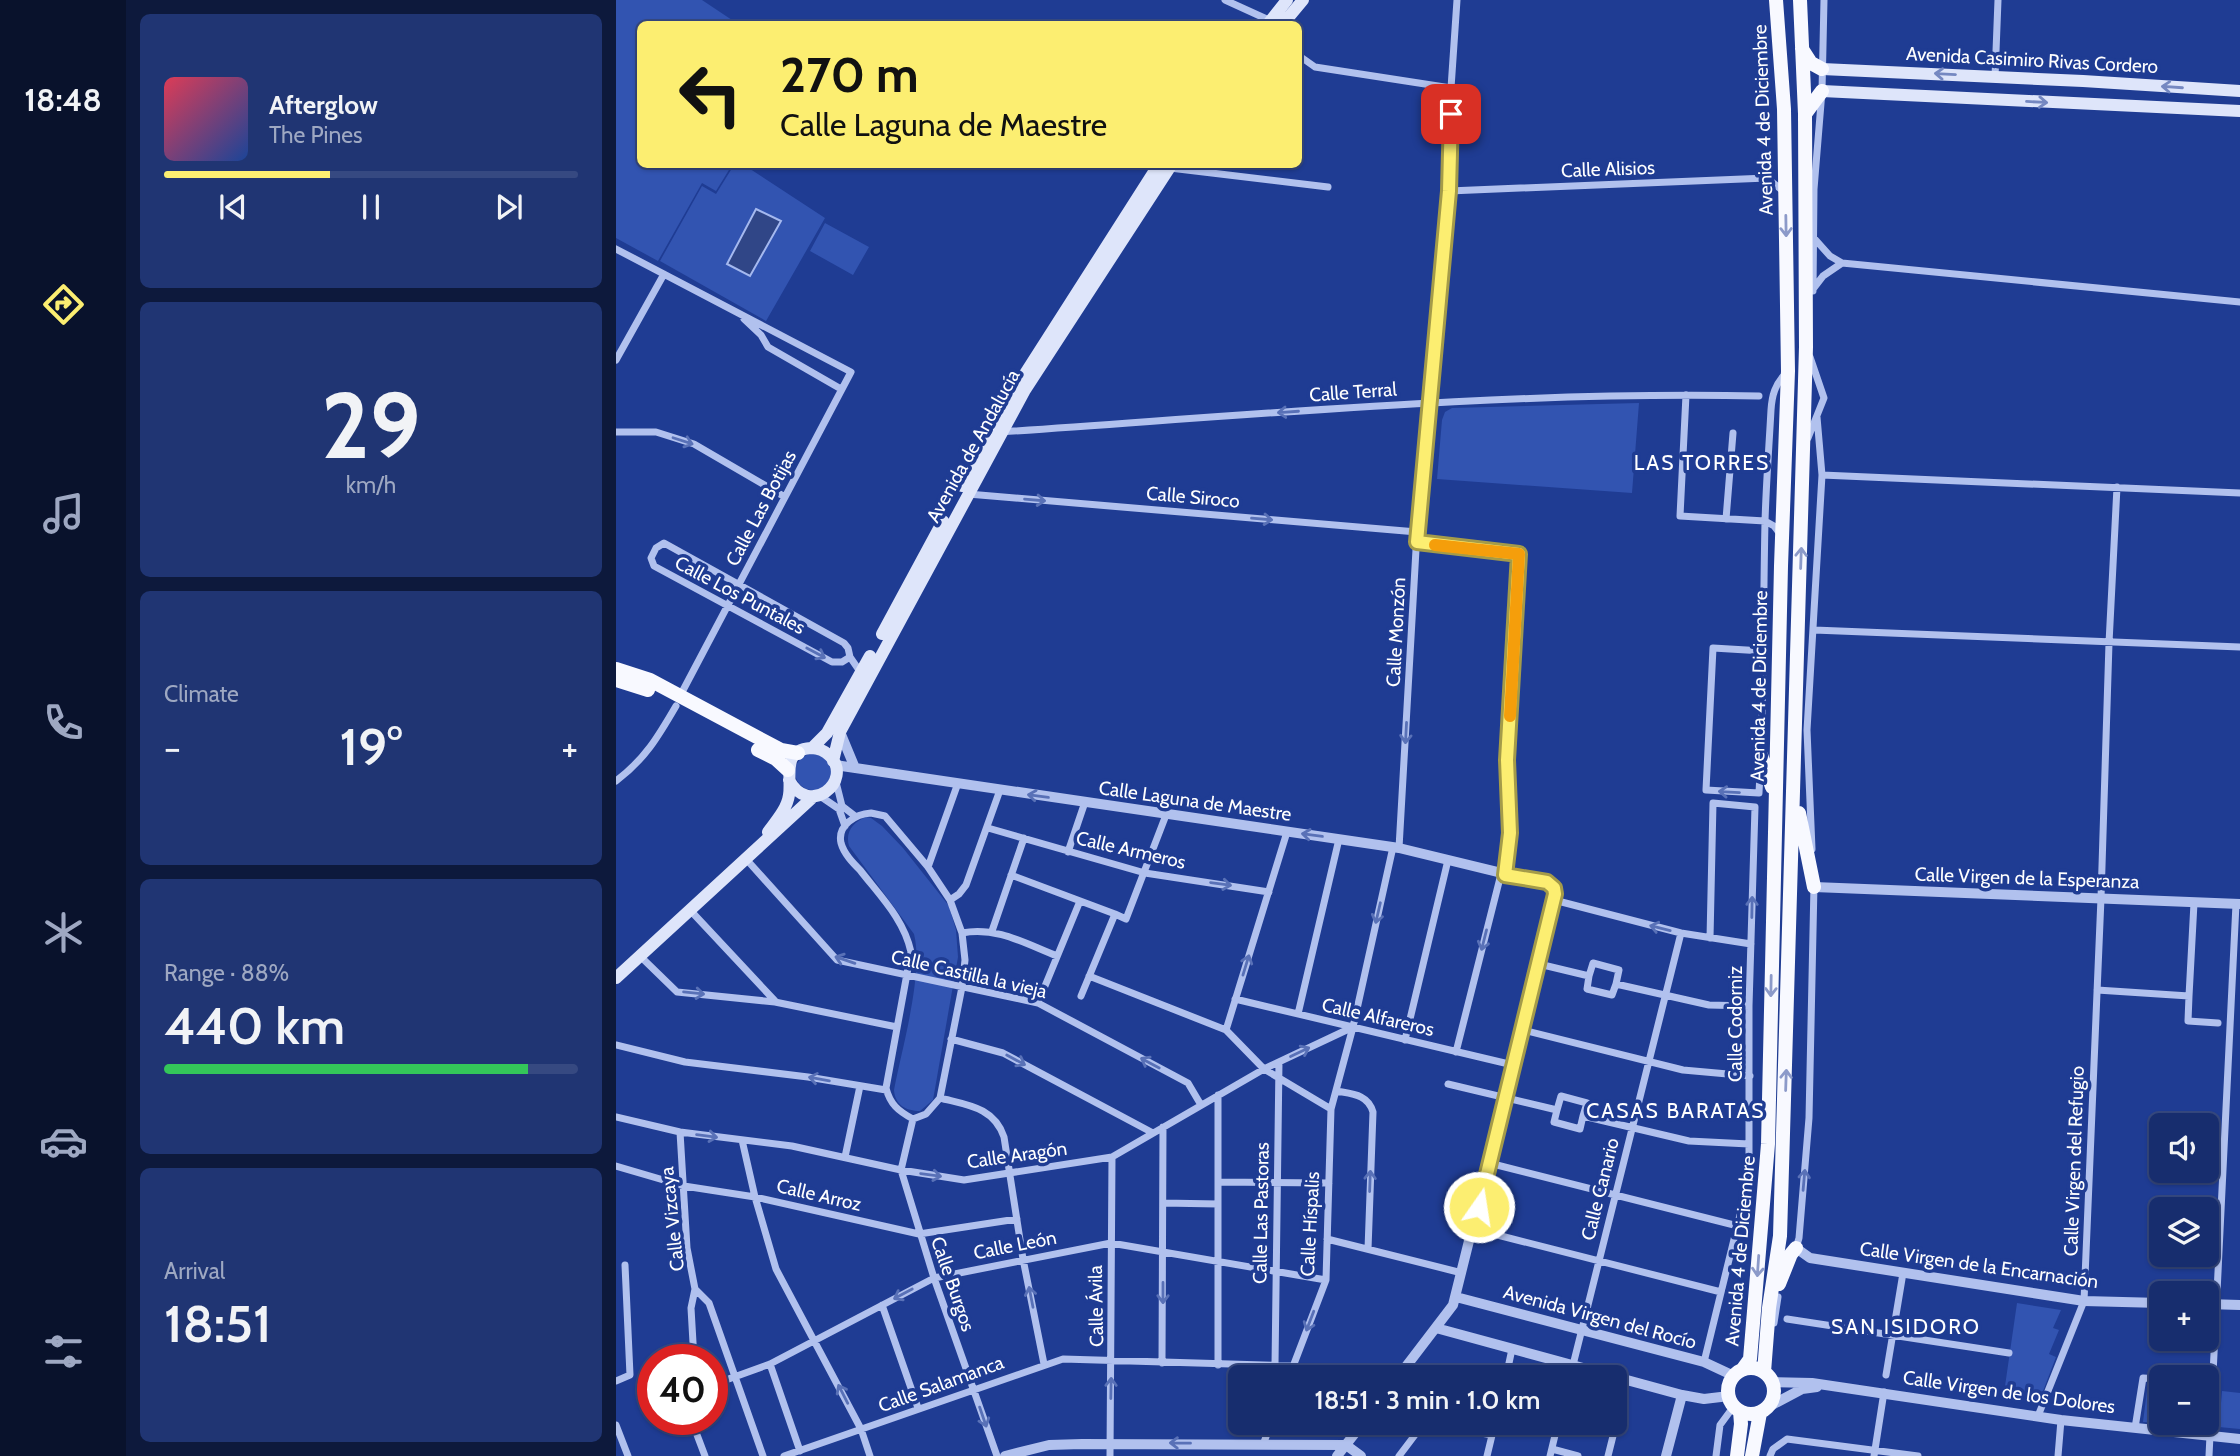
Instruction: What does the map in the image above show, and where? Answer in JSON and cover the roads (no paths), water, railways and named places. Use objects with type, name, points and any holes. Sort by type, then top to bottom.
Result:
[{"type":"main road","points":[[1275,21],[1287,0]]},
{"type":"main road","points":[[1277,21],[1303,0]]},
{"type":"main road","name":"Avenida 4 de Diciembre","points":[[1738,1373],[1750,1359],[1768,1144],[1788,371],[1786,194],[1776,0]]},
{"type":"main road","name":"Avenida 4 de Diciembre","points":[[1768,1377],[1769,1308],[1780,1236],[1805,449],[1805,114],[1800,0]]},
{"type":"main road","points":[[1801,48],[1811,63],[1822,69]]},
{"type":"main road","name":"Avenida Casimiro Rivas Cordero","points":[[1822,69],[2240,91]]},
{"type":"main road","points":[[1993,100],[1995,77]]},
{"type":"main road","points":[[1805,114],[1822,91],[2240,111]]},
{"type":"main road","name":"Avenida de Andalucía","points":[[805,751],[827,733],[1036,356],[1166,168]]},
{"type":"main road","name":"Avenida de Andalucía","points":[[835,767],[840,732],[967,494],[996,432]]},
{"type":"main road","points":[[616,670],[650,681],[678,701],[776,759],[798,792],[816,796]]},
{"type":"main road","points":[[616,680],[678,701],[781,750],[824,752],[835,767],[831,788],[816,796],[619,972]]},
{"type":"main road","points":[[751,854],[783,810],[789,796],[790,763],[805,751]]},
{"type":"main road","points":[[1761,755],[1775,795]]},
{"type":"main road","points":[[1794,786],[1814,887]]},
{"type":"main road","points":[[1769,1308],[1796,1248]]},
{"type":"main road","points":[[1737,1456],[1741,1424],[1728,1389],[1738,1373],[1768,1377],[1774,1395],[1765,1409],[1752,1456]]},
{"type":"main road","points":[[1734,1405],[1751,1414],[1765,1409]]},
{"type":"street","points":[[1225,0],[1270,21]]},
{"type":"street","name":"Calle Monzón","points":[[1353,1027],[1396,847],[1417,532],[1449,191],[1451,88],[1457,0]]},
{"type":"street","points":[[1812,362],[1814,189],[1822,91],[1824,0]]},
{"type":"street","points":[[1995,77],[1998,0]]},
{"type":"street","points":[[1302,58],[1315,67],[1451,88]]},
{"type":"street","points":[[1182,168],[1328,187]]},
{"type":"street","name":"Calle Alisios","points":[[1449,191],[1767,178],[1786,194]]},
{"type":"street","points":[[1813,237],[1830,256],[1842,263],[2240,302]]},
{"type":"street","points":[[616,249],[778,332],[768,341],[768,347]]},
{"type":"street","points":[[1813,290],[1823,276],[1842,263]]},
{"type":"street","points":[[616,360],[664,274]]},
{"type":"street","points":[[740,314],[761,335],[768,347],[841,389]]},
{"type":"street","name":"Calle Las Botijas","points":[[616,781],[640,762],[657,740],[851,372],[778,332]]},
{"type":"street","points":[[1805,449],[1824,398],[1806,347]]},
{"type":"street","points":[[1771,410],[1759,396],[1788,371]]},
{"type":"street","points":[[1763,651],[1713,648],[1706,790],[1759,793],[1761,755],[1763,651],[1765,521],[1772,394],[1777,383]]},
{"type":"street","points":[[1686,395],[1680,516],[1765,521],[1782,537]]},
{"type":"street","name":"Calle Terral","points":[[996,432],[1429,402],[1686,395],[1759,396]]},
{"type":"street","points":[[1796,1248],[1809,1118],[1814,887],[1807,730],[1822,475],[1817,417]]},
{"type":"street","points":[[616,432],[656,432],[694,444],[785,497]]},
{"type":"street","points":[[1726,519],[1732,433]]},
{"type":"street","points":[[1822,475],[2240,494]]},
{"type":"street","name":"Calle Virgen del Refugio","points":[[2038,1416],[2084,1301],[2117,487]]},
{"type":"street","name":"Calle Siroco","points":[[967,494],[1417,532]]},
{"type":"street","points":[[1417,542],[1519,554],[1507,760],[1510,833],[1503,874],[1456,1052]]},
{"type":"street","name":"Calle Los Puntales","points":[[664,543],[739,584],[844,643],[850,657],[842,662],[832,662],[654,566],[651,558],[656,548],[664,543]]},
{"type":"street","points":[[1814,630],[2240,647]]},
{"type":"street","points":[[850,657],[870,658]]},
{"type":"street","points":[[850,657],[861,673]]},
{"type":"street","points":[[840,732],[855,768]]},
{"type":"street","points":[[835,767],[836,789],[842,806],[855,817]]},
{"type":"street","name":"Calle Laguna de Maestre","points":[[835,767],[1396,847],[1503,874],[1547,882],[1554,888],[1554,900]]},
{"type":"street","points":[[928,867],[958,783]]},
{"type":"street","points":[[950,900],[966,885],[1000,790]]},
{"type":"street","points":[[816,796],[839,809],[845,826]]},
{"type":"street","points":[[1068,852],[1085,802]]},
{"type":"street","name":"Calle Codorniz","points":[[1704,1362],[1749,1178],[1749,1006],[1755,807],[1713,803],[1710,938]]},
{"type":"street","points":[[871,813],[885,816],[928,867],[950,900],[962,933],[965,960],[962,987],[940,1098],[926,1114],[913,1119],[899,1112],[889,1100],[886,1090],[911,952],[907,933],[848,856],[841,842],[842,830],[855,817],[871,813]]},
{"type":"street","points":[[1011,875],[1126,919],[1166,815]]},
{"type":"street","name":"Calle Armeros","points":[[988,828],[1145,873],[1269,891]]},
{"type":"street","points":[[1226,1030],[1287,832]]},
{"type":"street","points":[[992,930],[1024,838]]},
{"type":"street","points":[[1298,1014],[1339,839]]},
{"type":"street","name":"Calle Castilla la vieja","points":[[751,854],[837,960],[1038,1003],[1188,1083],[1201,1105]]},
{"type":"street","points":[[1405,1040],[1448,860]]},
{"type":"street","name":"Calle Virgen de la Esperanza","points":[[1814,887],[2238,904]]},
{"type":"street","points":[[1407,1365],[1453,1305],[1456,1297],[1554,900],[1681,933],[1751,944]]},
{"type":"street","points":[[1038,1003],[1080,901]]},
{"type":"street","points":[[2193,903],[2188,1021],[2218,1023]]},
{"type":"street","points":[[2213,1281],[2238,904]]},
{"type":"street","points":[[690,910],[775,1002]]},
{"type":"street","points":[[1081,996],[1115,914]]},
{"type":"street","points":[[962,933],[992,930],[1057,956]]},
{"type":"street","name":"Calle Canario","points":[[1573,1365],[1681,933]]},
{"type":"street","points":[[640,956],[677,992],[775,1002],[897,1027]]},
{"type":"street","points":[[1593,963],[1619,970],[1612,995],[1587,989],[1589,976],[1593,963]]},
{"type":"street","points":[[1539,964],[1589,976]]},
{"type":"street","points":[[1089,976],[1226,1030],[1264,1069],[1331,1109]]},
{"type":"street","points":[[1616,984],[1709,1005],[1749,1006]]},
{"type":"street","points":[[2097,990],[2189,996]]},
{"type":"street","name":"Calle Alfareros","points":[[1235,999],[1513,1065]]},
{"type":"street","name":"Calle Aragón","points":[[616,1117],[680,1132],[792,1146],[901,1170],[964,1180],[1112,1157],[1264,1069],[1353,1027]]},
{"type":"street","name":"Calle Híspalis","points":[[1293,1365],[1326,1280],[1331,1109],[1353,1027]]},
{"type":"street","points":[[1522,1030],[1694,1072],[1750,1076]]},
{"type":"street","points":[[951,1039],[1003,1053],[1153,1133]]},
{"type":"street","points":[[616,1045],[685,1062],[808,1077],[886,1090]]},
{"type":"street","name":"Calle Las Pastoras","points":[[1275,1365],[1279,1062]]},
{"type":"street","points":[[1448,1084],[1557,1110]]},
{"type":"street","points":[[845,1157],[860,1086]]},
{"type":"street","points":[[1336,1091],[1364,1097],[1370,1102],[1373,1112],[1368,1249]]},
{"type":"street","points":[[1218,1095],[1218,1365]]},
{"type":"street","points":[[1561,1096],[1587,1103],[1580,1129],[1554,1122],[1557,1110],[1561,1096]]},
{"type":"street","points":[[940,1098],[987,1112],[1000,1123],[1044,1364]]},
{"type":"street","points":[[1583,1116],[1689,1141],[1749,1144]]},
{"type":"street","name":"Calle Burgos","points":[[913,1119],[901,1170],[933,1278],[997,1456]]},
{"type":"street","points":[[1162,1363],[1163,1127]]},
{"type":"street","name":"Calle Vizcaya","points":[[680,1132],[687,1248],[695,1289],[709,1303],[763,1456]]},
{"type":"street","points":[[742,1140],[776,1269],[861,1429],[870,1456]]},
{"type":"street","name":"Calle Ávila","points":[[1110,1456],[1112,1157]]},
{"type":"street","points":[[1489,1163],[1738,1226]]},
{"type":"street","name":"Calle Arroz","points":[[616,1166],[684,1186],[755,1197],[919,1234],[1017,1219]]},
{"type":"street","points":[[1218,1182],[1329,1184]]},
{"type":"street","points":[[1163,1203],[1218,1204]]},
{"type":"street","points":[[1474,1229],[1721,1292]]},
{"type":"street","points":[[1327,1239],[1462,1273]]},
{"type":"street","points":[[1111,1243],[1326,1280]]},
{"type":"street","name":"Calle León","points":[[728,1379],[770,1364],[933,1278],[1111,1243]]},
{"type":"street","name":"Calle Virgen de la Encarnación","points":[[1796,1248],[1810,1258],[1903,1273],[2084,1301],[2149,1303]]},
{"type":"street","points":[[616,1275],[625,1265],[630,1375],[616,1381]]},
{"type":"street","points":[[1886,1375],[1903,1273]]},
{"type":"street","points":[[1773,1338],[1779,1283]]},
{"type":"street","points":[[693,1344],[691,1308],[695,1289]]},
{"type":"street","name":"Avenida Virgen del Rocío","points":[[1456,1297],[1738,1373]]},
{"type":"street","points":[[2219,1304],[2240,1305]]},
{"type":"street","points":[[882,1305],[918,1408]]},
{"type":"street","points":[[1787,1319],[2009,1353]]},
{"type":"street","points":[[1436,1328],[1573,1365]]},
{"type":"street","points":[[1509,1365],[1512,1349]]},
{"type":"street","name":"Calle Salamanca","points":[[784,1456],[1063,1359],[1228,1365]]},
{"type":"street","points":[[770,1364],[800,1451]]},
{"type":"street","name":"Calle Virgen de los Dolores","points":[[1768,1377],[2062,1420],[2240,1439]]},
{"type":"street","points":[[2135,1428],[2143,1378],[2149,1378]]},
{"type":"street","points":[[1608,1456],[1628,1380],[1682,1395],[1734,1405],[1720,1425],[1716,1456]]},
{"type":"street","points":[[1765,1409],[1802,1390],[1824,1386]]},
{"type":"street","points":[[1875,1453],[1884,1392]]},
{"type":"street","points":[[1666,1456],[1682,1395]]},
{"type":"street","points":[[2058,1456],[2062,1420]]},
{"type":"street","points":[[616,1425],[628,1456]]},
{"type":"street","points":[[697,1435],[705,1456]]},
{"type":"street","points":[[1263,1445],[1267,1435]]},
{"type":"street","points":[[1337,1456],[1354,1435]]},
{"type":"street","points":[[1399,1456],[1415,1435]]},
{"type":"street","points":[[1487,1456],[1492,1435]]},
{"type":"street","points":[[1555,1435],[1551,1453],[1578,1456]]},
{"type":"street","points":[[2209,1456],[2210,1436]]},
{"type":"street","points":[[1770,1456],[1773,1449],[1787,1439],[1875,1453],[1918,1456]]},
{"type":"street","points":[[1005,1456],[1049,1445],[1110,1444],[1346,1445],[1362,1456]]},
{"type":"district","name":"LAS TORRES","points":[[1702,462]]},
{"type":"district","name":"CASAS BARATAS","points":[[1676,1110]]},
{"type":"district","name":"SAN ISIDORO","points":[[1906,1326]]}]
